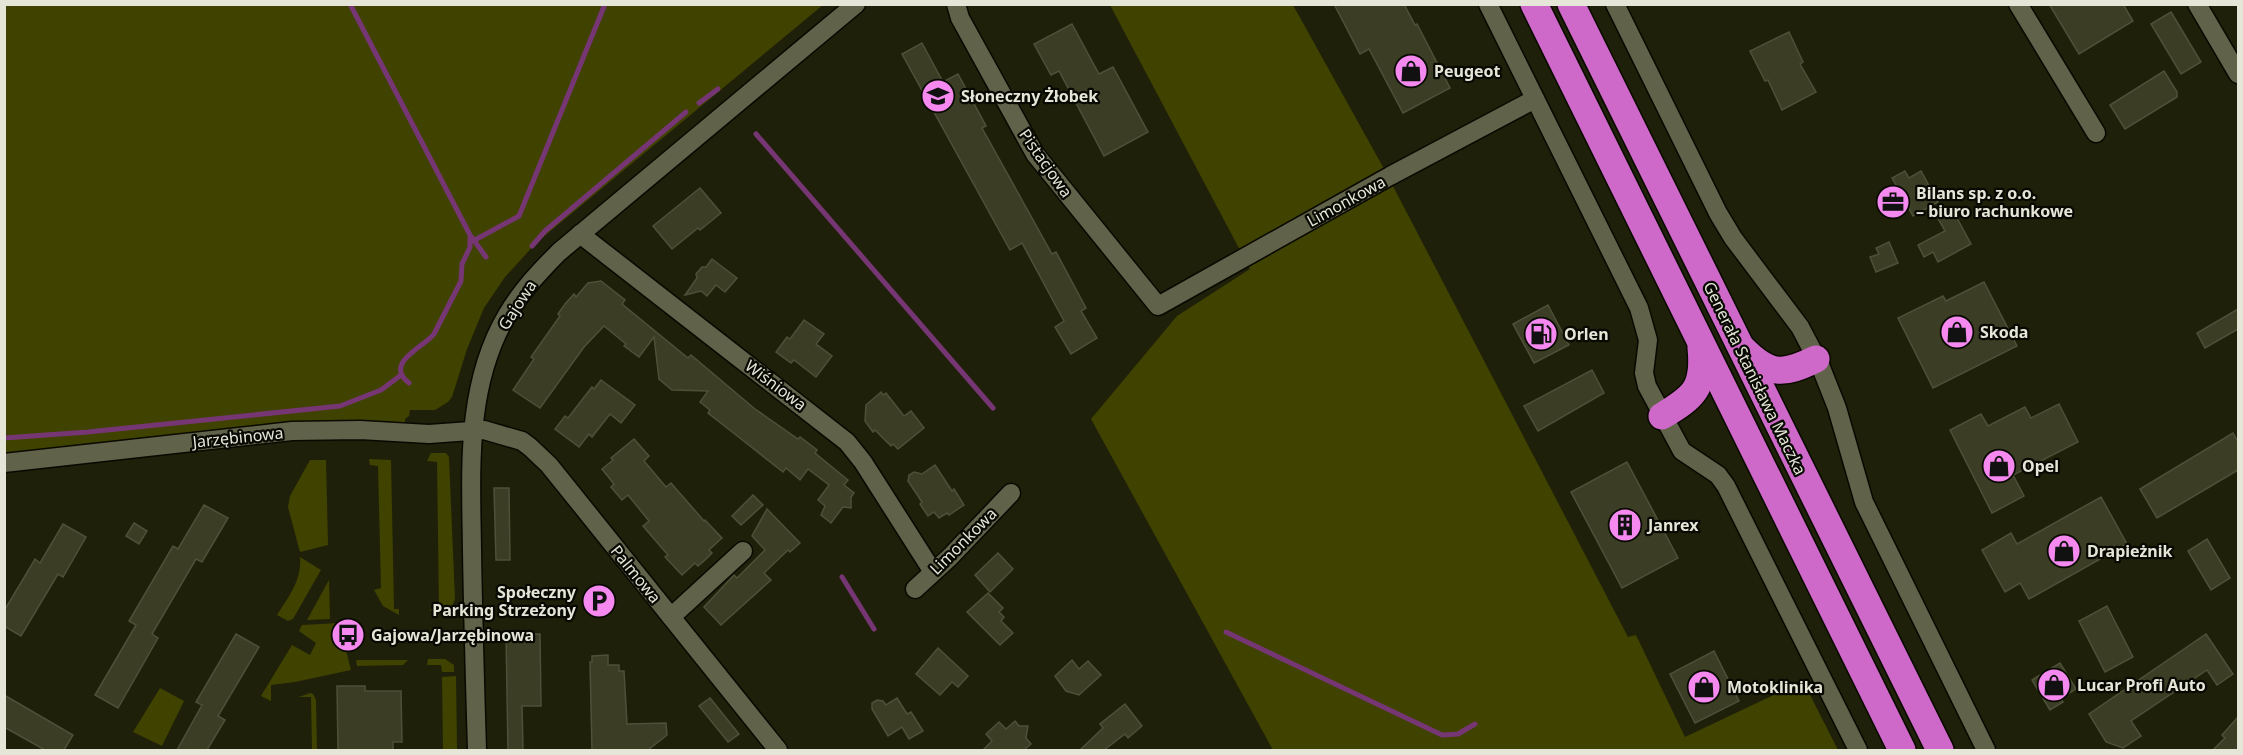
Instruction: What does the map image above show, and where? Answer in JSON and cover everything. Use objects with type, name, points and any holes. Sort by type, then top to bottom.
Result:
[{"type":"highway","name":"Generała Stanisława Maczka","points":[[1534,4],[1902,750]]},
{"type":"highway","name":"Generała Stanisława Maczka","points":[[1571,4],[1940,750]]},
{"type":"highway","points":[[1662,416],[1688,400],[1701,378],[1703,363],[1701,344]]},
{"type":"highway","points":[[1739,345],[1764,365],[1779,371],[1806,364]]},
{"type":"highway","points":[[1776,419],[1776,400],[1784,382],[1806,364]]},
{"type":"highway","points":[[1688,400],[1711,403],[1738,420]]},
{"type":"street","name":"Gajowa","points":[[477,750],[473,633],[472,431],[478,391],[506,316],[544,267],[580,234],[856,4]]},
{"type":"street","name":"Pistacjowa","points":[[956,4],[960,18],[1035,154],[1158,306]]},
{"type":"street","points":[[1488,4],[1639,308],[1648,340],[1644,374],[1647,386],[1682,451],[1718,475],[1726,486],[1858,750]]},
{"type":"street","points":[[1615,4],[1718,213],[1733,238],[1800,327],[1806,364],[1838,408],[1864,502],[1986,750]]},
{"type":"street","points":[[2018,4],[2096,133]]},
{"type":"street","points":[[2197,4],[2238,74]]},
{"type":"street","name":"Limonkowa","points":[[1158,306],[1390,176],[1535,99]]},
{"type":"street","name":"Wiśniowa","points":[[580,234],[847,442],[863,462],[933,572]]},
{"type":"street","name":"Jarzębinowa","points":[[4,463],[291,431],[360,430],[429,434],[472,431]]},
{"type":"street","name":"Palmowa","points":[[472,431],[483,430],[503,434],[522,441],[537,453],[777,750]]},
{"type":"street","name":"Limonkowa","points":[[915,589],[1011,493]]},
{"type":"street","points":[[671,617],[743,551]]},
{"type":"shaded area","points":[[5,5],[823,5],[536,243],[505,277],[484,308],[467,349],[452,397],[435,410],[410,410],[405,423],[315,422],[5,454]]},
{"type":"shaded area","points":[[1110,5],[1293,5],[1383,167],[1628,637],[1636,635],[1685,737],[1803,681],[1838,750],[1273,750],[1091,419],[1177,316],[1250,269]]},
{"type":"shaded area","points":[[431,453],[446,453],[449,457],[455,599],[451,610],[444,614],[433,615],[430,609],[439,608],[437,462],[427,461]]},
{"type":"shaded area","points":[[369,459],[391,460],[394,609],[399,609],[399,615],[383,606],[374,590],[381,588],[378,466],[370,465]]},
{"type":"shaded area","points":[[310,460],[326,460],[328,545],[300,552],[288,507],[290,496]]},
{"type":"shaded area","points":[[300,557],[321,570],[293,619],[288,621],[277,615],[297,580]]},
{"type":"shaded area","points":[[329,580],[330,619],[307,620]]},
{"type":"shaded area","points":[[339,623],[351,670],[271,685],[271,701],[261,696],[292,645],[310,655],[316,643],[299,631],[302,625]]},
{"type":"shaded area","points":[[428,659],[445,659],[454,665],[454,672],[442,672],[441,665],[427,665]]},
{"type":"shaded area","points":[[356,660],[408,660],[403,665],[357,666]]},
{"type":"shaded area","points":[[456,676],[457,750],[443,750],[442,677]]},
{"type":"shaded area","points":[[160,688],[184,701],[162,746],[133,732]]},
{"type":"shaded area","points":[[310,693],[316,700],[317,750],[312,750],[311,697],[299,697]]},
{"type":"building","name":"Peugeot","points":[[1334,4],[1404,4],[1450,88],[1403,113],[1369,49],[1360,54]]},
{"type":"building","points":[[2049,4],[2123,4],[2133,21],[2079,54]]},
{"type":"building","points":[[2171,12],[2201,62],[2181,74],[2151,24]]},
{"type":"building","points":[[1072,24],[1099,74],[1113,67],[1148,132],[1104,156],[1059,71],[1051,75],[1034,44]]},
{"type":"building","points":[[1789,32],[1803,62],[1800,64],[1816,92],[1782,110],[1768,80],[1765,81],[1750,51]]},
{"type":"building","points":[[922,43],[943,82],[958,74],[986,126],[982,128],[1052,254],[1056,252],[1086,308],[1081,311],[1097,338],[1071,354],[1055,327],[1064,321],[1022,243],[1010,250],[902,54]]},
{"type":"building","points":[[2164,71],[2177,92],[2177,97],[2125,129],[2110,105]]},
{"type":"building","points":[[1905,171],[1909,178],[1921,171],[1938,202],[1913,216],[1908,207],[1899,212],[1887,190],[1896,185],[1892,178]]},
{"type":"building","points":[[700,188],[721,213],[672,249],[653,226]]},
{"type":"building","points":[[1951,207],[1971,244],[1938,262],[1933,252],[1924,257],[1918,245],[1945,231],[1936,215]]},
{"type":"building","points":[[1889,242],[1898,263],[1876,272],[1870,257],[1879,254],[1876,248]]},
{"type":"building","points":[[712,259],[737,278],[725,292],[716,285],[707,296],[701,291],[685,295],[697,278],[696,274]]},
{"type":"building","points":[[601,281],[625,300],[622,304],[688,358],[691,355],[755,409],[817,450],[815,453],[848,480],[844,485],[854,493],[851,497],[851,508],[843,507],[831,523],[821,515],[825,506],[818,500],[829,485],[808,469],[800,480],[786,468],[783,472],[708,413],[710,410],[700,402],[708,391],[672,390],[659,379],[654,337],[639,357],[604,326],[584,347],[540,408],[513,390],[534,359],[531,357],[560,316],[558,314],[565,304],[574,294],[576,297],[588,283]]},
{"type":"building","name":"Skoda","points":[[1984,282],[2017,346],[1933,388],[1898,318],[1943,296],[1946,301]]},
{"type":"building","name":"Orlen","points":[[1548,305],[1569,345],[1534,363],[1513,324]]},
{"type":"building","points":[[2238,309],[2238,329],[2205,348],[2197,333]]},
{"type":"building","points":[[804,320],[824,334],[816,344],[832,356],[816,377],[794,360],[791,363],[776,352],[787,337],[790,339]]},
{"type":"building","points":[[1592,370],[1604,393],[1538,431],[1524,406]]},
{"type":"building","points":[[601,380],[635,405],[621,423],[610,414],[592,437],[589,434],[579,447],[555,429],[565,416],[568,418],[592,387],[594,389]]},
{"type":"building","points":[[881,392],[883,395],[886,393],[904,416],[911,411],[924,428],[898,449],[893,444],[891,446],[875,430],[873,432],[865,421],[866,405]]},
{"type":"building","name":"Opel","points":[[2059,404],[2078,442],[2013,475],[2024,496],[1992,513],[1950,430],[1981,414],[1988,426],[2025,407],[2031,418]]},
{"type":"building","points":[[2233,433],[2238,442],[2238,470],[2157,518],[2140,489]]},
{"type":"building","points":[[634,439],[649,456],[644,461],[666,487],[671,483],[722,538],[709,550],[712,553],[705,560],[698,566],[695,563],[682,575],[665,557],[668,555],[643,526],[649,521],[628,495],[622,500],[611,487],[614,484],[602,469],[613,460],[611,458]]},
{"type":"building","name":"Janrex","points":[[1627,462],[1678,558],[1622,588],[1571,492]]},
{"type":"building","points":[[935,465],[964,505],[949,515],[947,513],[939,518],[934,512],[928,516],[908,481],[909,475],[914,472],[922,474]]},
{"type":"building","points":[[494,488],[509,488],[510,560],[496,560]]},
{"type":"building","points":[[753,495],[763,505],[741,525],[732,516]]},
{"type":"building","points":[[2101,497],[2127,544],[2029,599],[2020,583],[2005,592],[1982,550],[2011,533],[2017,544]]},
{"type":"building","points":[[204,505],[228,518],[202,562],[196,559],[152,634],[158,638],[118,708],[95,695],[136,625],[129,621],[173,546],[178,549]]},
{"type":"building","points":[[767,509],[800,543],[790,552],[788,550],[764,573],[771,580],[721,625],[704,607],[734,575],[737,578],[765,550],[752,536]]},
{"type":"building","points":[[134,523],[147,531],[139,544],[126,536]]},
{"type":"building","points":[[63,524],[86,537],[63,577],[58,574],[21,636],[4,626],[4,611],[35,559],[40,563]]},
{"type":"building","points":[[2207,539],[2230,578],[2211,590],[2188,551]]},
{"type":"building","points":[[998,553],[1013,569],[990,592],[975,575]]},
{"type":"building","points":[[988,593],[1003,608],[999,612],[1004,617],[1001,621],[1013,633],[1000,645],[967,612]]},
{"type":"building","points":[[2107,606],[2133,657],[2105,672],[2079,621]]},
{"type":"building","points":[[236,634],[259,647],[218,716],[225,720],[207,750],[177,750],[202,705],[196,702]]},
{"type":"building","points":[[540,634],[541,706],[522,706],[523,750],[508,750],[506,635]]},
{"type":"building","points":[[2206,634],[2233,674],[2217,685],[2207,670],[2131,721],[2141,736],[2123,748],[2106,742],[2089,714]]},
{"type":"building","points":[[938,648],[968,676],[958,687],[952,682],[940,695],[916,674]]},
{"type":"building","name":"Motoklinika","points":[[1714,651],[1739,701],[1695,723],[1670,674]]},
{"type":"building","points":[[608,655],[608,665],[619,665],[619,671],[624,671],[627,724],[666,723],[667,735],[648,750],[592,750],[590,662],[592,662],[592,656]]},
{"type":"building","points":[[1072,660],[1079,669],[1088,661],[1101,675],[1079,695],[1066,691],[1055,676]]},
{"type":"building","name":"Lucar Profi Auto","points":[[2060,663],[2076,689],[2061,698],[2063,702],[2050,710],[2032,680]]},
{"type":"building","points":[[337,686],[365,686],[365,691],[401,691],[402,742],[393,742],[393,750],[338,750]]},
{"type":"building","points":[[4,695],[73,735],[64,750],[45,750],[4,727]]},
{"type":"building","points":[[710,698],[739,734],[728,742],[699,706]]},
{"type":"building","points":[[897,698],[907,714],[911,712],[923,731],[909,739],[902,727],[888,736],[872,709],[872,703],[877,700],[883,701],[886,705]]},
{"type":"building","points":[[1125,704],[1142,726],[1128,738],[1125,734],[1104,750],[1080,750],[1103,728],[1100,724]]},
{"type":"building","points":[[2238,717],[2238,750],[2213,750],[2225,738],[2222,735]]},
{"type":"building","points":[[1015,721],[1019,726],[1028,726],[1026,738],[1031,744],[1024,750],[983,750],[992,741],[986,734],[999,722],[1006,729]]},
{"type":"waterway","points":[[350,4],[470,235],[486,257]]},
{"type":"waterway","points":[[473,241],[519,216],[605,4]]},
{"type":"waterway","points":[[699,103],[718,89]]},
{"type":"waterway","points":[[532,246],[545,231],[686,112]]},
{"type":"waterway","points":[[756,134],[993,408]]},
{"type":"waterway","points":[[409,383],[402,376],[403,362],[434,334],[461,281],[462,264],[470,247],[470,238]]},
{"type":"waterway","points":[[4,438],[88,432],[340,406],[381,390],[401,375]]},
{"type":"waterway","points":[[842,577],[874,629]]},
{"type":"waterway","points":[[1226,632],[1442,735],[1458,734],[1475,724]]},
{"type":"place","name":"Peugeot","points":[[1411,71]]},
{"type":"place","name":"Słoneczny Żłobek","points":[[938,96]]},
{"type":"place","name":"Bilans sp. z o.o. – biuro rachunkowe","points":[[1893,202]]},
{"type":"place","name":"Skoda","points":[[1957,332]]},
{"type":"place","name":"Orlen","points":[[1541,334]]},
{"type":"place","name":"Opel","points":[[1999,466]]},
{"type":"place","name":"Janrex","points":[[1625,525]]},
{"type":"place","name":"Drapieżnik","points":[[2064,551]]},
{"type":"place","name":"Społeczny Parking Strzeżony","points":[[599,601]]},
{"type":"place","name":"Gajowa/Jarzębinowa","points":[[348,635]]},
{"type":"place","name":"Lucar Profi Auto","points":[[2054,685]]},
{"type":"place","name":"Motoklinika","points":[[1704,687]]}]
